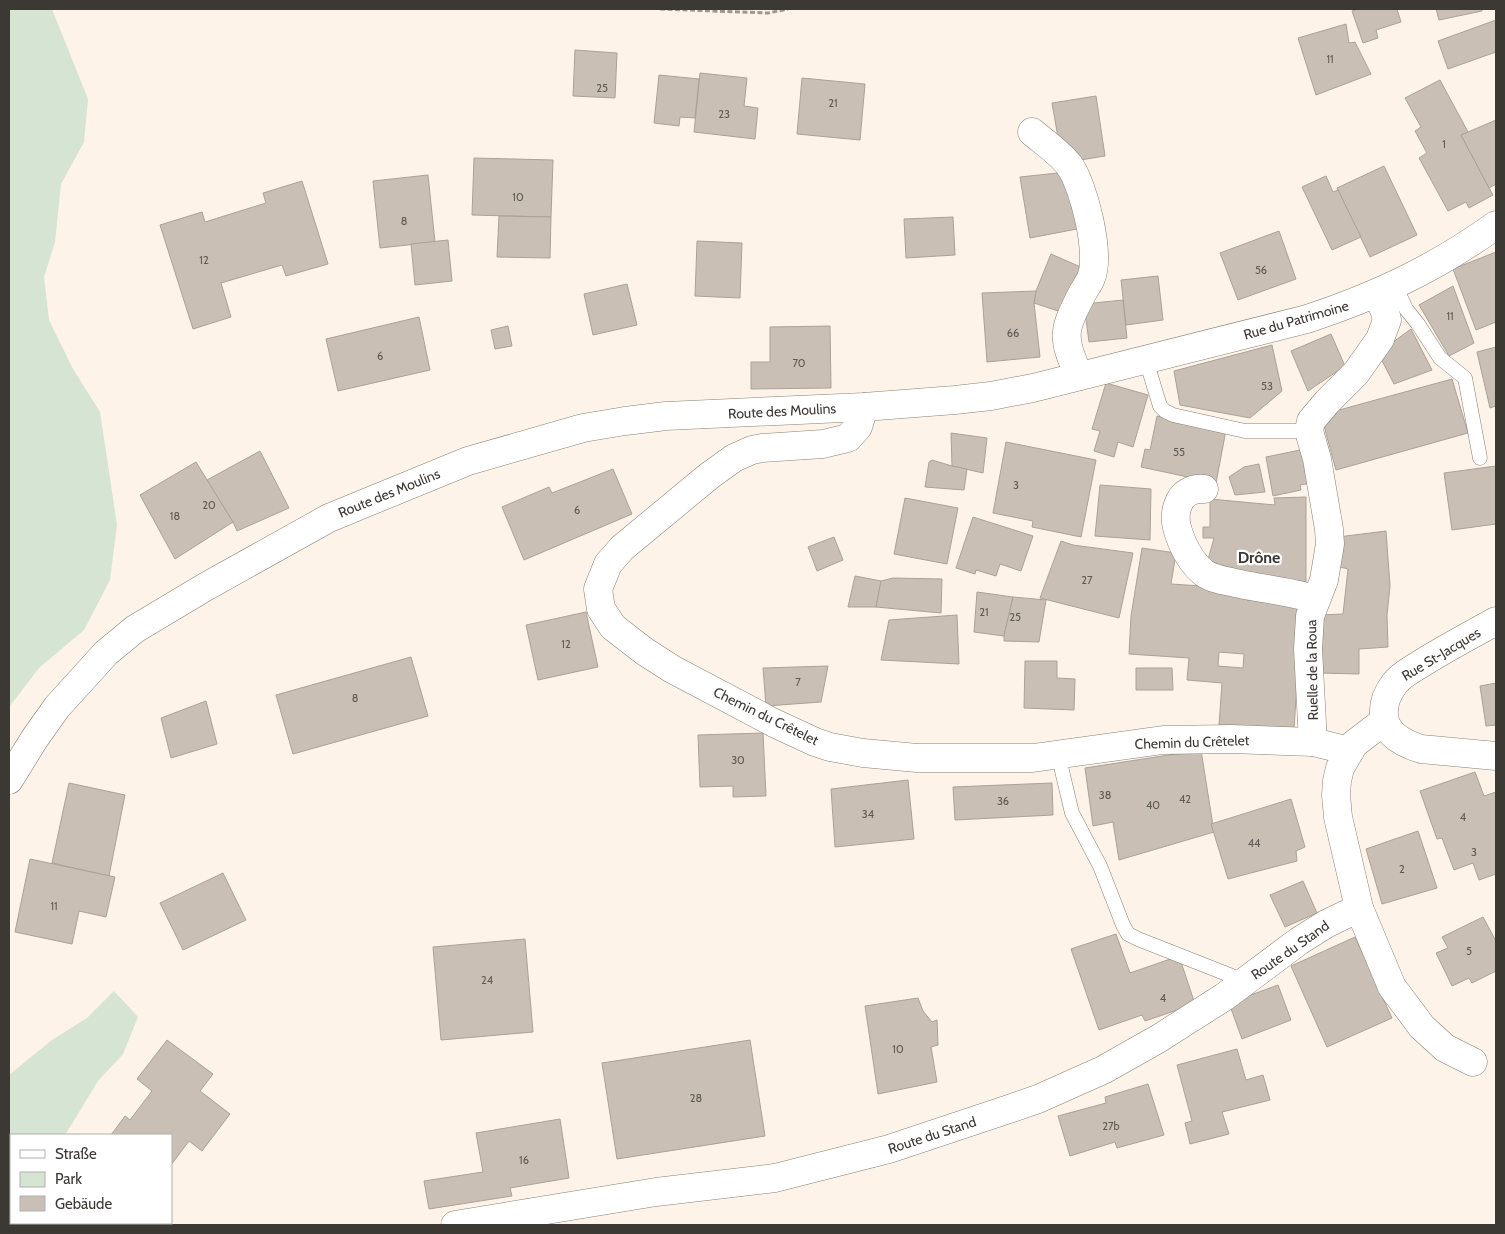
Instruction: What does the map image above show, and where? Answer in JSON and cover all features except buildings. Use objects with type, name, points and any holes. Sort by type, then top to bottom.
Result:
[{"type":"street","points":[[1032,132],[1068,163],[1081,188],[1087,208],[1094,262],[1092,277],[1067,325],[1065,335],[1079,376]]},
{"type":"street","name":"Rue du Patrimoine","points":[[864,407],[992,396],[1146,360],[1307,319],[1350,305],[1386,289],[1452,254],[1496,225]]},
{"type":"street","points":[[1309,431],[1312,422],[1328,401],[1356,373],[1380,339],[1386,320],[1386,289]]},
{"type":"street","name":"Chemin du Crêtelet","points":[[864,407],[858,428],[848,438],[823,444],[752,450],[724,464],[639,534],[614,557],[605,571],[598,589],[601,609],[613,627],[672,669],[790,731],[830,747],[885,756],[1002,759],[1033,758],[1163,740],[1232,739],[1313,742],[1350,750]]},
{"type":"street","name":"Route des Moulins","points":[[9,780],[57,707],[106,653],[135,629],[206,586],[329,518],[468,461],[583,428],[666,416],[864,407]]},
{"type":"street","name":"Ruelle de la Roua","points":[[1309,431],[1317,459],[1330,544],[1324,580],[1310,616],[1308,650],[1313,742]]},
{"type":"street","points":[[1204,489],[1190,490],[1183,496],[1178,504],[1176,526],[1188,556],[1205,574],[1222,580],[1294,593],[1316,599]]},
{"type":"street","name":"Rue St-Jacques","points":[[1384,720],[1383,708],[1395,682],[1432,656],[1496,620]]},
{"type":"street","points":[[1473,1062],[1445,1048],[1422,1027],[1392,987],[1359,908],[1338,817],[1336,795],[1340,768],[1350,750],[1362,737],[1384,720],[1395,736],[1421,750],[1496,756]]},
{"type":"street","name":"Route du Stand","points":[[455,1225],[656,1192],[775,1178],[889,1150],[1038,1099],[1103,1070],[1158,1039],[1201,1012],[1306,937],[1326,924],[1359,908]]},
{"type":"lane","points":[[1386,289],[1418,324],[1440,358],[1465,378],[1480,458]]},
{"type":"lane","points":[[1146,360],[1160,406],[1173,415],[1245,431],[1309,431]]},
{"type":"lane","points":[[1058,754],[1072,813],[1100,866],[1128,934],[1243,982]]},
{"type":"path","points":[[660,9],[768,13],[788,9]]},
{"type":"green space","points":[[9,9],[52,9],[88,99],[84,142],[61,184],[55,242],[44,277],[49,320],[73,369],[100,412],[117,525],[110,580],[84,630],[39,668],[9,707]]},
{"type":"green space","points":[[114,991],[138,1017],[123,1054],[98,1081],[66,1134],[10,1134],[10,1224],[20,1224],[9,1225],[9,1075],[52,1040],[87,1018]]},
{"type":"district","name":"Drône","points":[[1259,557]]}]
